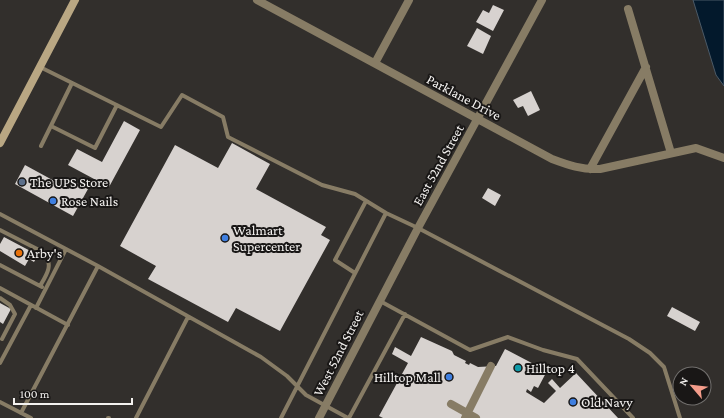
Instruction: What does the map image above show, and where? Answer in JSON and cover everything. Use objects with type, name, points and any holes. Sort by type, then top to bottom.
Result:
[{"type":"main road","points":[[0,143],[75,0]]},
{"type":"street","name":"Parklane Drive","points":[[257,0],[270,3],[375,63],[478,119],[552,158],[569,165],[590,169],[626,164],[696,148],[724,158]]},
{"type":"street","points":[[375,63],[409,0]]},
{"type":"street","name":"East 52nd Street","points":[[380,301],[542,0]]},
{"type":"street","points":[[628,9],[671,153]]},
{"type":"street","points":[[590,169],[646,67]]},
{"type":"street","name":"West 52nd Street","points":[[319,418],[380,301]]},
{"type":"street","points":[[466,416],[491,366]]},
{"type":"street","points":[[451,404],[466,416],[476,418]]},
{"type":"lane","points":[[40,67],[161,127],[182,95],[223,117],[228,137],[322,185],[355,194],[386,213],[418,228],[629,339],[650,353],[664,367],[680,418]]},
{"type":"lane","points":[[41,146],[72,83]]},
{"type":"lane","points":[[51,126],[95,148],[117,106]]},
{"type":"lane","points":[[355,273],[334,260],[366,201]]},
{"type":"lane","points":[[280,418],[386,213]]},
{"type":"lane","points":[[0,221],[2,215],[98,266],[261,357],[287,376],[306,395],[349,418],[405,314]]},
{"type":"lane","points":[[0,230],[45,253],[49,259],[49,270],[40,286]]},
{"type":"lane","points":[[36,308],[66,249]]},
{"type":"lane","points":[[0,265],[46,289]]},
{"type":"lane","points":[[21,413],[98,266]]},
{"type":"lane","points":[[0,288],[68,325]]},
{"type":"lane","points":[[0,298],[10,305],[15,314],[2,339]]},
{"type":"lane","points":[[380,301],[470,350],[508,337],[543,350],[577,359],[633,418]]},
{"type":"lane","points":[[0,363],[31,305]]},
{"type":"lane","points":[[136,418],[188,317]]},
{"type":"lane","points":[[0,402],[31,418]]},
{"type":"water","points":[[693,0],[724,0],[724,86],[716,75]]},
{"type":"building","points":[[493,5],[504,10],[493,31],[476,22],[483,10],[489,13]]},
{"type":"building","points":[[477,28],[491,36],[483,54],[467,46]]},
{"type":"building","points":[[531,91],[540,110],[528,116],[523,106],[518,108],[513,100]]},
{"type":"building","points":[[124,121],[140,130],[109,187],[68,165],[77,149],[102,162]]},
{"type":"building","name":"Walmart Supercenter","points":[[232,143],[270,164],[256,189],[326,227],[321,235],[330,240],[280,331],[236,308],[228,322],[148,279],[156,266],[120,246],[175,145],[218,168]]},
{"type":"building","points":[[25,165],[69,189],[73,181],[88,189],[73,216],[15,184]]},
{"type":"building","points":[[488,188],[501,195],[495,206],[482,198]]},
{"type":"building","name":"Arby's","points":[[4,237],[38,255],[34,262],[29,259],[25,266],[0,251],[0,244]]},
{"type":"building","points":[[0,303],[11,309],[3,324],[0,322]]},
{"type":"building","points":[[672,307],[700,322],[695,331],[667,316]]},
{"type":"building","name":"Hilltop Mall","points":[[421,337],[452,351],[454,355],[466,361],[465,363],[469,365],[470,363],[478,367],[496,366],[505,349],[547,371],[538,388],[534,386],[531,392],[527,389],[526,392],[544,403],[556,391],[548,383],[552,379],[560,388],[576,373],[618,418],[383,418],[379,416],[408,363],[392,354],[395,347],[411,356]]},
{"type":"place","name":"The UPS Store","points":[[22,182]]},
{"type":"place","name":"Rose Nails","points":[[53,201]]},
{"type":"place","name":"Walmart Supercenter","points":[[225,238]]},
{"type":"place","name":"Arby's","points":[[19,253]]},
{"type":"place","name":"Hilltop 4","points":[[518,368]]},
{"type":"place","name":"Hilltop Mall","points":[[449,377]]},
{"type":"place","name":"Old Navy","points":[[573,402]]}]
